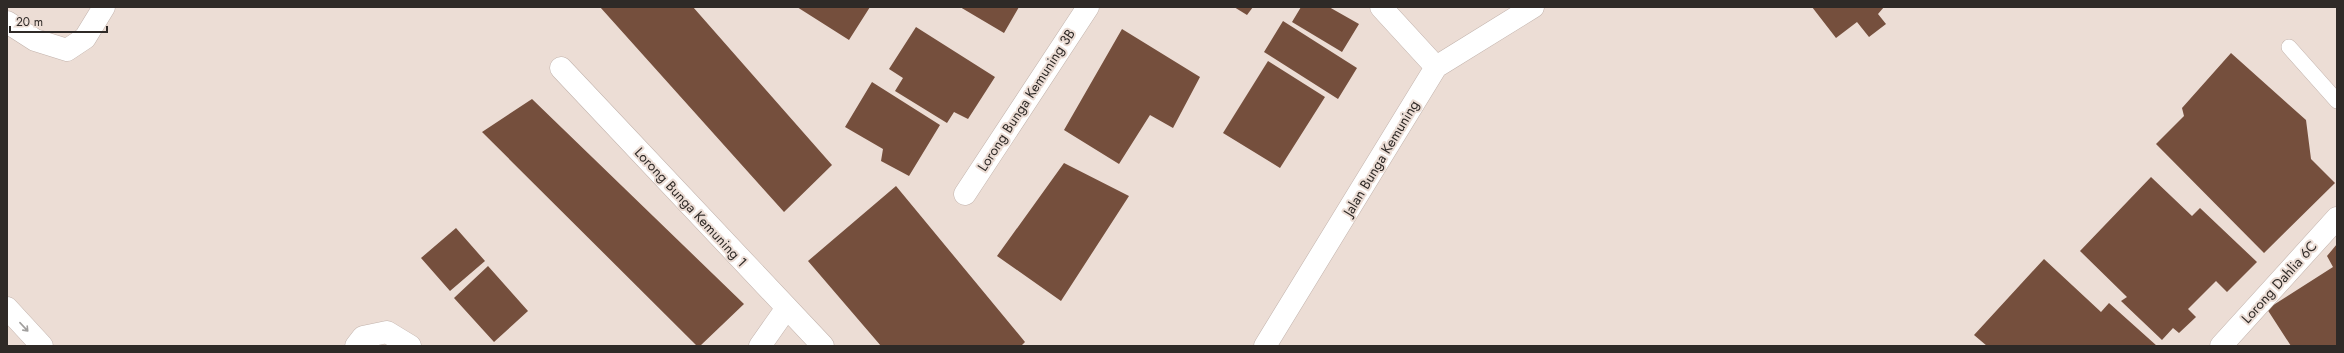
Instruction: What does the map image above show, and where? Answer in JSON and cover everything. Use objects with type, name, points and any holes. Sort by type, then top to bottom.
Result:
[{"type":"street","points":[[7,22],[35,40],[66,50],[85,38],[104,7]]},
{"type":"street","name":"Lorong Bunga Kemuning 3B","points":[[965,194],[1088,7]]},
{"type":"street","points":[[1381,7],[1436,68]]},
{"type":"street","name":"Jalan Bunga Kemuning","points":[[1265,346],[1436,68],[1533,7]]},
{"type":"street","name":"Lorong Bunga Kemuning 1","points":[[561,68],[786,309],[823,346]]},
{"type":"street","name":"Lorong Dahlia 6C","points":[[2221,346],[2337,218]]},
{"type":"street","points":[[7,308],[42,346]]},
{"type":"street","points":[[760,346],[786,309]]},
{"type":"street","points":[[356,346],[363,337],[387,332],[410,346]]},
{"type":"lane","points":[[2289,47],[2337,101]]},
{"type":"building","points":[[600,7],[693,7],[832,165],[784,212]]},
{"type":"building","points":[[797,7],[870,7],[849,40]]},
{"type":"building","points":[[960,7],[1019,7],[1004,33]]},
{"type":"building","points":[[1234,7],[1253,7],[1247,15]]},
{"type":"building","points":[[1301,7],[1329,7],[1359,24],[1342,52],[1292,22]]},
{"type":"building","points":[[1812,7],[1884,7],[1878,14],[1886,24],[1869,37],[1857,22],[1836,38]]},
{"type":"building","points":[[1283,21],[1357,68],[1338,99],[1264,52]]},
{"type":"building","points":[[916,27],[995,77],[968,119],[954,112],[947,123],[895,91],[903,78],[889,69]]},
{"type":"building","points":[[1122,29],[1200,77],[1173,128],[1150,115],[1119,164],[1064,130]]},
{"type":"building","points":[[2231,53],[2306,120],[2311,159],[2335,183],[2264,253],[2156,144],[2184,116],[2182,108]]},
{"type":"building","points":[[1268,61],[1325,97],[1280,168],[1223,133]]},
{"type":"building","points":[[872,82],[940,125],[909,176],[881,161],[883,149],[845,127]]},
{"type":"building","points":[[532,99],[744,304],[700,346],[697,346],[482,132]]},
{"type":"building","points":[[1064,163],[1129,196],[1061,301],[997,256]]},
{"type":"building","points":[[2151,177],[2192,216],[2200,208],[2257,262],[2227,292],[2216,281],[2188,309],[2196,317],[2179,333],[2173,328],[2162,340],[2121,301],[2127,297],[2080,251]]},
{"type":"building","points":[[896,186],[1025,342],[1021,346],[881,346],[808,261]]},
{"type":"building","points":[[456,228],[485,261],[450,291],[421,258]]},
{"type":"building","points":[[2337,244],[2337,346],[2291,346],[2267,309],[2333,267],[2327,256]]},
{"type":"building","points":[[2044,259],[2101,312],[2109,303],[2157,346],[1987,346],[1974,335]]},
{"type":"building","points":[[488,266],[528,311],[494,342],[454,298]]}]
